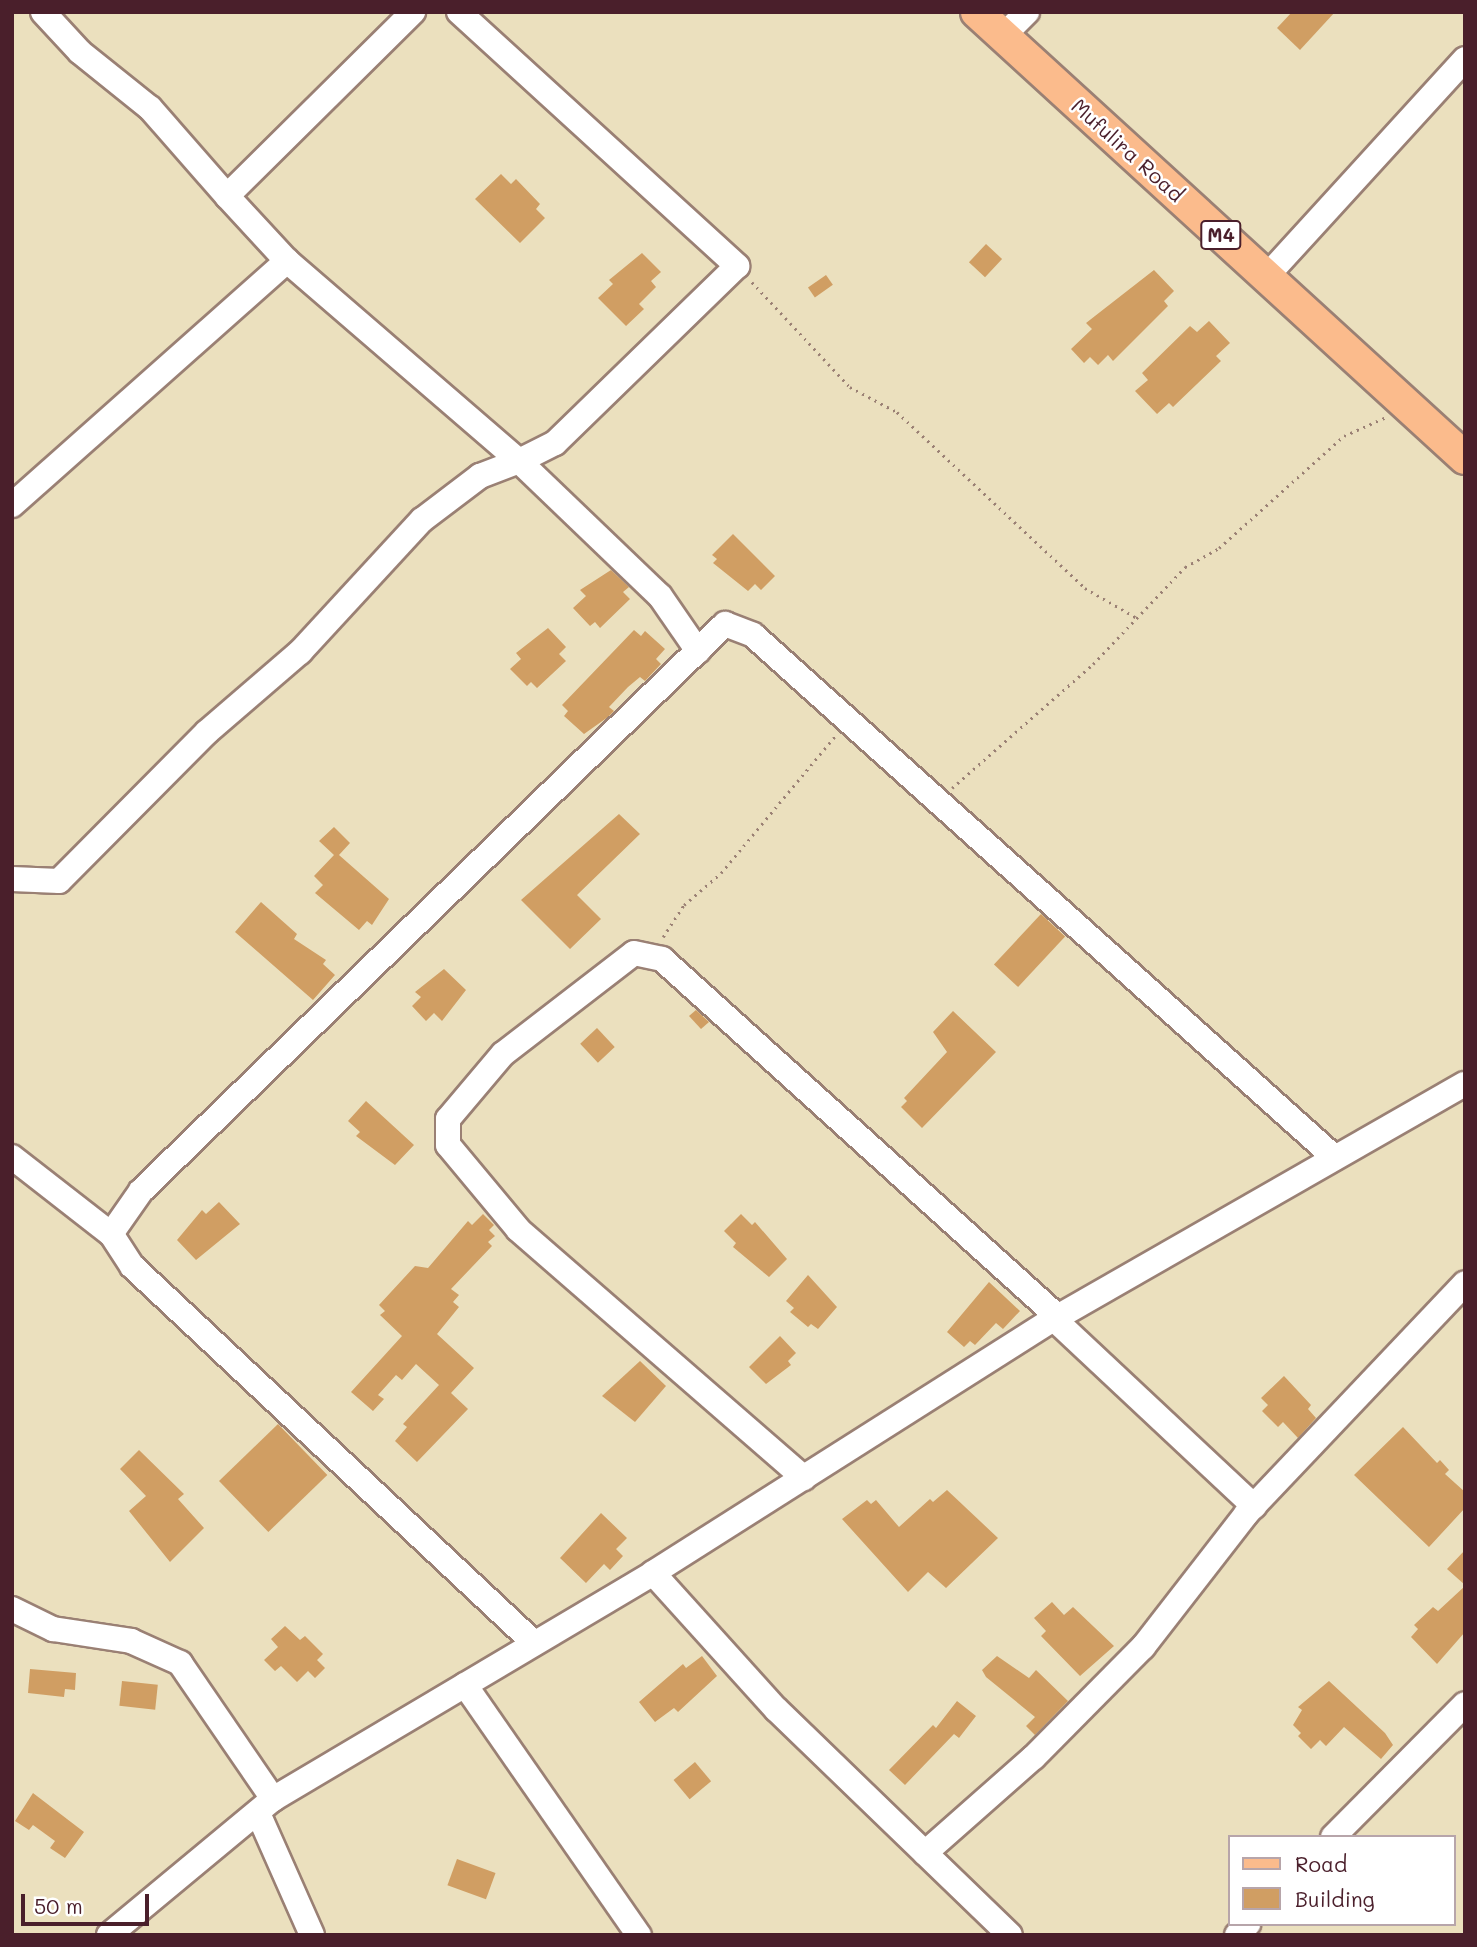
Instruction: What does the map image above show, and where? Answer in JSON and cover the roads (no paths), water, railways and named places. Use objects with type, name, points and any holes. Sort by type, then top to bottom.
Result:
[{"type":"main road","name":"Mufulira Road","points":[[977,12],[1465,458]]},
{"type":"street","points":[[43,12],[79,52],[150,108],[287,261],[519,461],[660,596],[698,651]]},
{"type":"street","points":[[227,196],[413,12]]},
{"type":"street","points":[[12,879],[59,881],[207,732],[300,652],[422,520],[480,476],[555,443],[737,266],[459,12]]},
{"type":"street","points":[[1003,36],[1027,12]]},
{"type":"street","points":[[1266,276],[1465,59]]},
{"type":"street","points":[[12,505],[287,261]]},
{"type":"street","points":[[111,1234],[141,1191],[725,624],[753,635],[1335,1158]]},
{"type":"street","points":[[804,1478],[518,1229],[448,1144],[449,1119],[503,1054],[634,953],[662,959],[757,1041],[1254,1506]]},
{"type":"street","points":[[109,1935],[266,1806],[653,1573],[1056,1318],[1465,1084]]},
{"type":"street","points":[[12,1157],[111,1234],[132,1266],[534,1643]]},
{"type":"street","points":[[925,1853],[1034,1757],[1143,1647],[1254,1506],[1465,1283]]},
{"type":"street","points":[[653,1573],[776,1709],[1010,1935]]},
{"type":"street","points":[[12,1609],[53,1629],[131,1641],[180,1663],[266,1806],[312,1935]]},
{"type":"street","points":[[465,1685],[639,1935]]},
{"type":"street","points":[[1334,1835],[1465,1704]]}]
